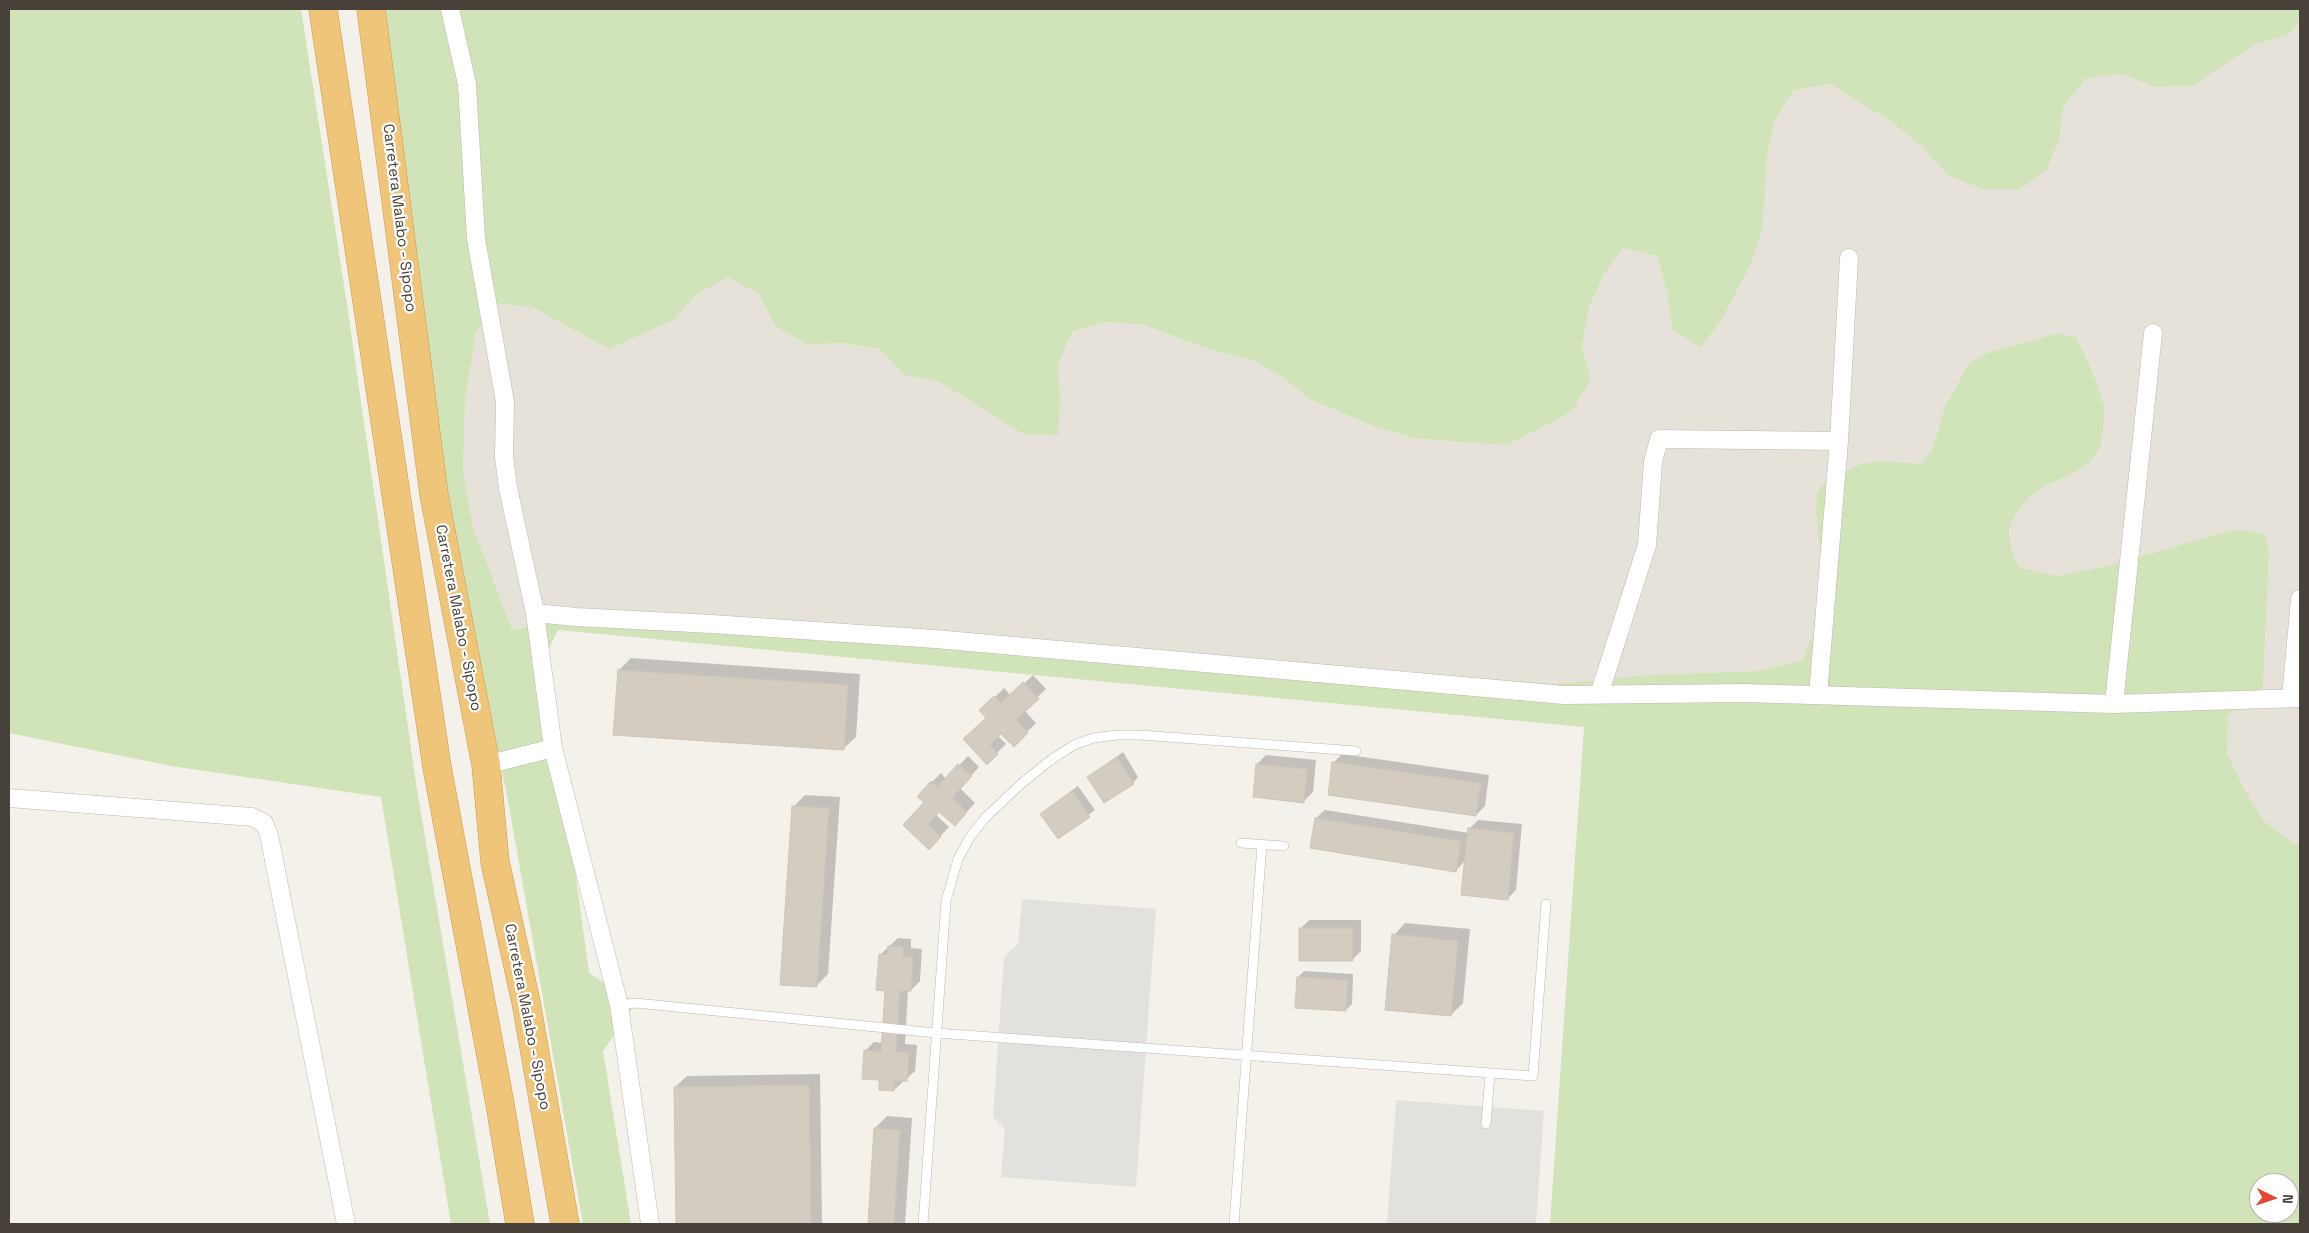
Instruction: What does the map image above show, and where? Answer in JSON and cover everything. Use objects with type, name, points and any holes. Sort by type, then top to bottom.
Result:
[{"type":"highway","points":[[323,9],[437,767],[520,1224]]},
{"type":"highway","name":"Carretera Malabo - Sipopo","points":[[371,9],[434,495],[486,765],[495,862],[526,1002],[565,1224]]},
{"type":"street","points":[[450,9],[467,84],[476,239],[505,402],[504,457],[508,488],[535,613],[553,748],[619,1005],[650,1224]]},
{"type":"street","points":[[1818,695],[1840,441],[1849,258]]},
{"type":"street","points":[[2114,704],[2152,333]]},
{"type":"street","points":[[1599,695],[1647,545],[1653,462],[1659,439],[1840,441]]},
{"type":"street","points":[[535,613],[925,638],[1564,695],[1744,692],[2114,704],[2295,698],[2300,598]]},
{"type":"street","points":[[486,765],[553,748]]},
{"type":"street","points":[[9,798],[245,816],[264,823],[270,835],[346,1224]]},
{"type":"lane","points":[[923,1224],[946,901],[958,859],[970,836],[985,818],[1022,783],[1052,759],[1074,745],[1093,738],[1117,735],[1356,751]]},
{"type":"lane","points":[[1241,843],[1284,846]]},
{"type":"lane","points":[[1234,1224],[1262,844]]},
{"type":"lane","points":[[619,1005],[636,1002],[936,1032],[1533,1076],[1546,904]]},
{"type":"lane","points":[[1486,1124],[1490,1073]]},
{"type":"shaded area","points":[[2300,20],[2300,844],[2294,844],[2264,821],[2244,789],[2227,753],[2228,716],[2263,687],[2269,553],[2265,535],[2057,576],[2019,567],[2011,548],[2009,528],[2016,513],[2028,499],[2045,486],[2077,471],[2105,408],[2093,372],[2076,337],[2058,333],[1987,353],[1944,409],[1933,448],[1922,464],[1880,461],[1803,660],[1758,671],[1646,675],[1557,684],[843,626],[599,611],[511,630],[473,527],[463,470],[465,400],[476,333],[498,304],[530,307],[609,349],[674,320],[697,294],[728,277],[760,295],[776,327],[808,345],[843,343],[879,349],[904,375],[938,381],[1023,434],[1060,398],[1058,365],[1072,332],[1106,322],[1144,325],[1214,351],[1250,359],[1282,377],[1311,400],[1376,427],[1413,438],[1591,379],[1582,347],[1588,311],[1602,277],[1623,248],[1657,256],[1667,291],[1672,329],[1700,348],[1767,156],[1775,120],[1794,90],[1830,84],[1893,123],[1921,146],[1949,176],[2060,137],[2063,107],[2086,79],[2121,74],[2155,87],[2192,86],[2254,45],[2288,35]]},
{"type":"shaded area","points":[[1022,899],[1156,909],[1136,1187],[1001,1177],[1005,1129],[993,1117],[1004,957],[1018,944]]},
{"type":"shaded area","points":[[1396,1100],[1544,1111],[1536,1224],[1387,1224]]},
{"type":"green space","points":[[9,9],[301,9],[346,298],[416,783],[490,1224],[451,1224],[381,797],[171,766],[9,733]]},
{"type":"green space","points":[[361,9],[2300,9],[2300,20],[2288,35],[2254,45],[2192,86],[2155,87],[2121,74],[2086,79],[2063,107],[2060,137],[2047,169],[2019,190],[1983,189],[1949,176],[1921,146],[1893,123],[1830,84],[1794,90],[1775,120],[1767,156],[1762,230],[1751,264],[1721,320],[1700,348],[1672,329],[1667,291],[1657,256],[1623,248],[1602,277],[1588,311],[1582,347],[1591,379],[1572,411],[1507,445],[1413,438],[1376,427],[1311,400],[1282,377],[1250,359],[1214,351],[1144,325],[1106,322],[1072,332],[1058,365],[1060,398],[1058,435],[1023,434],[938,381],[904,375],[879,349],[843,343],[808,345],[776,327],[760,295],[728,277],[697,294],[674,320],[609,349],[531,307],[498,304],[476,333],[465,400],[463,470],[473,527],[512,630],[599,611],[843,626],[1557,684],[1646,675],[1758,671],[1803,660],[1826,600],[1816,513],[1817,495],[1827,478],[1862,464],[1880,461],[1922,464],[1933,448],[1944,409],[1969,364],[1987,353],[2058,333],[2076,337],[2093,372],[2105,408],[2101,445],[2092,460],[2077,471],[2045,486],[2028,499],[2016,513],[2009,529],[2011,548],[2019,567],[2057,576],[2111,565],[2229,531],[2248,530],[2265,535],[2269,553],[2263,687],[2228,716],[2227,753],[2244,789],[2264,821],[2294,844],[2300,844],[2300,1224],[1550,1224],[1584,727],[558,630],[546,655],[589,973],[636,1003],[603,1051],[631,1224],[583,1224],[508,801],[444,486]]},
{"type":"building","points":[[618,670],[848,685],[844,750],[613,735]]},
{"type":"building","points":[[1023,682],[1039,699],[1016,720],[1028,733],[1014,747],[1001,734],[990,745],[998,754],[987,765],[963,739],[986,718],[979,710],[994,696],[1001,703]]},
{"type":"building","points":[[1117,757],[1134,784],[1104,803],[1087,777]]},
{"type":"building","points":[[1332,762],[1481,783],[1476,816],[1328,795]]},
{"type":"building","points":[[958,764],[972,776],[952,798],[967,812],[955,826],[939,812],[928,825],[941,837],[929,850],[903,825],[924,802],[917,797],[931,781],[937,787]]},
{"type":"building","points":[[1256,764],[1307,769],[1304,803],[1253,797]]},
{"type":"building","points":[[1072,791],[1090,817],[1058,839],[1040,814]]},
{"type":"building","points":[[792,806],[829,808],[817,987],[780,985]]},
{"type":"building","points":[[1315,818],[1461,841],[1456,872],[1310,848]]},
{"type":"building","points":[[1468,828],[1514,833],[1508,900],[1461,895]]},
{"type":"building","points":[[1299,928],[1353,928],[1353,961],[1299,961]]},
{"type":"building","points":[[1392,934],[1458,941],[1451,1016],[1385,1010]]},
{"type":"building","points":[[888,946],[903,947],[903,957],[913,957],[911,991],[900,991],[896,1052],[909,1053],[907,1081],[895,1081],[894,1091],[879,1090],[879,1080],[862,1079],[864,1050],[881,1052],[885,991],[876,990],[879,954],[887,955]]},
{"type":"building","points":[[1297,977],[1348,980],[1346,1011],[1295,1008]]},
{"type":"building","points":[[809,1085],[811,1224],[676,1224],[674,1087]]},
{"type":"building","points":[[874,1128],[900,1130],[894,1224],[868,1224]]}]
